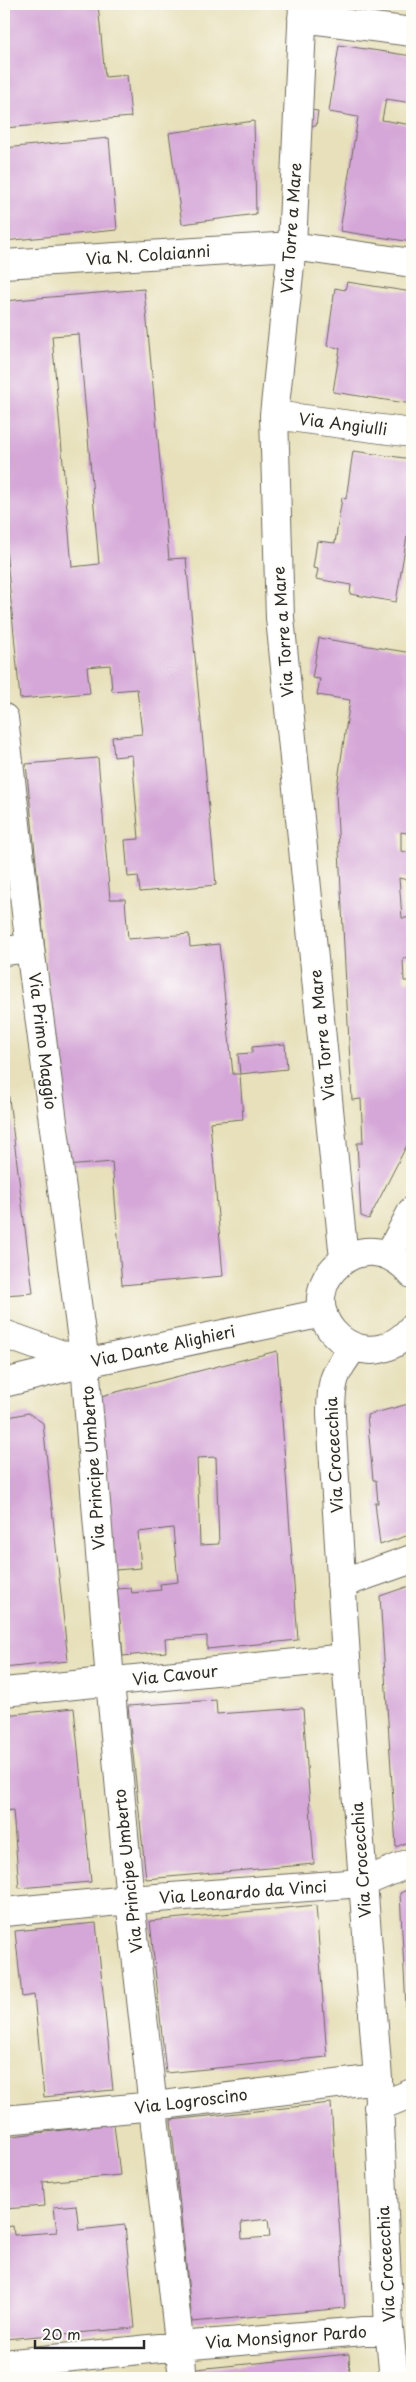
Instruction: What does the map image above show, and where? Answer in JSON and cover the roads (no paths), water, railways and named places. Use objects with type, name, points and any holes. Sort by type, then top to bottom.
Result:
[{"type":"street","points":[[302,11],[412,32]]},
{"type":"street","name":"Via Torre a Mare","points":[[302,11],[292,246],[274,415],[280,618],[344,1259]]},
{"type":"street","name":"Via N. Colaianni","points":[[4,264],[292,246],[412,263]]},
{"type":"street","name":"Via Angiulli","points":[[274,415],[412,432]]},
{"type":"street","name":"Via Primo Maggio","points":[[4,718],[30,948],[85,1363]]},
{"type":"street","points":[[4,951],[30,948]]},
{"type":"street","points":[[389,1255],[412,1211]]},
{"type":"street","points":[[412,1274],[403,1264],[389,1255],[374,1252],[358,1253],[344,1259],[332,1270],[325,1283],[322,1298],[323,1313],[329,1327],[339,1339],[354,1347],[371,1350],[388,1347],[403,1339],[412,1328]]},
{"type":"street","name":"Via Dante Alighieri","points":[[4,1383],[85,1363],[323,1313]]},
{"type":"street","points":[[4,1334],[85,1363]]},
{"type":"street","name":"Via Crocecchia","points":[[354,1347],[339,1366],[331,1387],[346,1658],[397,2352]]},
{"type":"street","name":"Via Principe Umberto","points":[[85,1363],[110,1681],[130,1900],[154,2106],[182,2378]]},
{"type":"street","points":[[341,1584],[412,1559]]},
{"type":"street","name":"Via Cavour","points":[[4,1692],[346,1658]]},
{"type":"street","name":"Via Leonardo da Vinci","points":[[4,1912],[130,1900],[362,1883],[412,1862]]},
{"type":"street","name":"Via Logroscino","points":[[4,2120],[154,2106],[378,2078]]},
{"type":"street","points":[[378,2107],[412,2093]]},
{"type":"street","name":"Via Monsignor Pardo","points":[[4,2364],[179,2346],[397,2352]]}]
